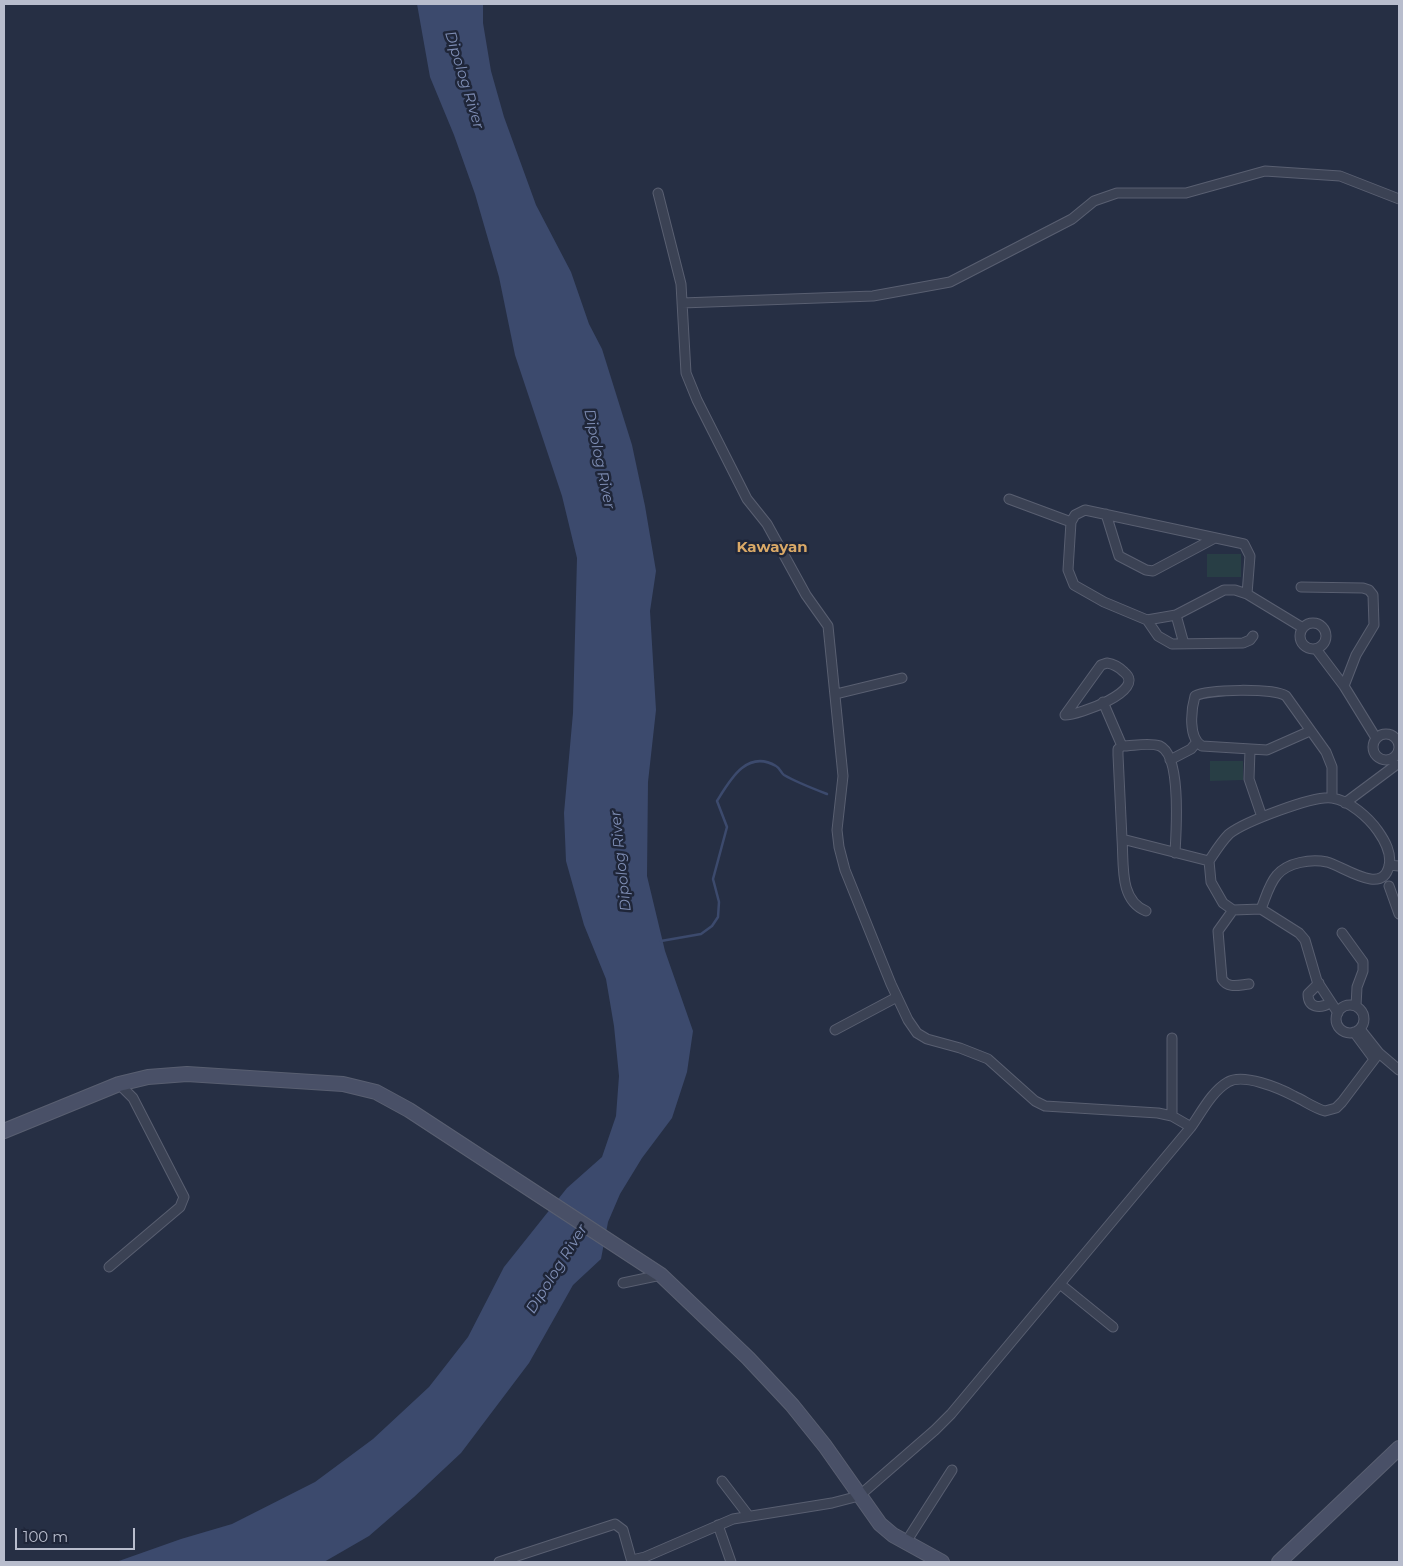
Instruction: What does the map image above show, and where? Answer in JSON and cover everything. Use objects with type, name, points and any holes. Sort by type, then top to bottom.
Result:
[{"type":"main road","points":[[4,1131],[119,1084],[148,1077],[187,1074],[343,1084],[376,1092],[408,1110],[661,1275],[748,1358],[792,1405],[826,1446],[880,1524],[893,1535],[942,1562]]},
{"type":"main road","points":[[1279,1562],[1399,1448]]},
{"type":"street","points":[[682,303],[873,296],[950,282],[1072,219],[1094,201],[1117,193],[1186,193],[1265,171],[1340,176],[1399,199]]},
{"type":"street","points":[[658,193],[681,284],[686,373],[697,400],[747,499],[767,524],[806,595],[828,626],[843,776],[837,830],[839,847],[845,870],[908,1020],[917,1033],[927,1039],[960,1048],[988,1059],[1034,1101],[1045,1106],[1134,1110],[1172,1116],[1191,1127]]},
{"type":"street","points":[[1009,498],[1071,522]]},
{"type":"street","points":[[1248,594],[1250,556],[1248,546],[1244,544],[1213,539],[1106,514],[1079,512],[1071,522],[1068,570],[1074,585],[1104,602],[1147,620],[1164,641],[1184,644],[1243,642],[1250,640],[1253,636]]},
{"type":"street","points":[[1106,514],[1119,556],[1146,570],[1160,569],[1213,539]]},
{"type":"street","points":[[1301,587],[1363,588],[1370,590],[1373,595],[1374,625],[1356,656],[1344,686]]},
{"type":"street","points":[[1147,620],[1176,615],[1224,590],[1235,590],[1248,594],[1303,628]]},
{"type":"street","points":[[1176,615],[1184,644]]},
{"type":"street","points":[[1313,623],[1323,628],[1326,635],[1324,642],[1316,649],[1309,649],[1303,645],[1300,634],[1303,628],[1313,623]]},
{"type":"street","points":[[1316,649],[1344,686],[1376,738],[1373,748],[1376,755],[1396,764]]},
{"type":"street","points":[[1113,664],[1127,674],[1130,680],[1129,686],[1124,692],[1103,702],[1068,715],[1065,715],[1101,665],[1113,664]]},
{"type":"street","points":[[836,694],[902,678]]},
{"type":"street","points":[[1196,743],[1192,705],[1195,696],[1202,692],[1280,692],[1286,696],[1326,752],[1332,767],[1332,798]]},
{"type":"street","points":[[1103,702],[1122,746]]},
{"type":"street","points":[[1196,743],[1207,747],[1250,750],[1278,747],[1310,731]]},
{"type":"street","points":[[1345,803],[1396,764],[1399,748],[1397,741],[1392,736],[1386,734],[1376,738]]},
{"type":"street","points":[[1170,760],[1191,749],[1196,743]]},
{"type":"street","points":[[1146,911],[1132,902],[1126,892],[1118,755],[1118,750],[1122,746],[1153,744],[1162,747],[1169,754],[1177,802],[1175,854]]},
{"type":"street","points":[[1250,750],[1249,779],[1262,817]]},
{"type":"street","points":[[1261,909],[1270,884],[1278,874],[1294,865],[1319,861],[1369,880],[1377,879],[1384,874],[1389,865],[1388,849],[1374,825],[1345,803],[1332,798],[1307,802],[1262,817],[1230,833],[1209,861],[1211,882],[1216,895],[1233,910],[1261,909],[1299,933],[1305,940],[1319,984],[1338,1013]]},
{"type":"street","points":[[1122,839],[1175,854],[1209,861]]},
{"type":"street","points":[[1389,865],[1399,866]]},
{"type":"street","points":[[1384,874],[1399,914]]},
{"type":"street","points":[[1389,886],[1399,890]]},
{"type":"street","points":[[1233,910],[1218,930],[1222,978],[1224,982],[1232,986],[1249,984]]},
{"type":"street","points":[[1342,933],[1363,962],[1363,971],[1357,987],[1356,1006],[1364,1016],[1357,1031]]},
{"type":"street","points":[[1319,984],[1308,994],[1309,1002],[1314,1006],[1320,1007],[1330,1002]]},
{"type":"street","points":[[835,1030],[897,996]]},
{"type":"street","points":[[1356,1006],[1345,1006],[1338,1013],[1337,1021],[1340,1028],[1346,1032],[1357,1031]]},
{"type":"street","points":[[1357,1031],[1376,1056],[1399,1070]]},
{"type":"street","points":[[1172,1038],[1172,1116]]},
{"type":"street","points":[[499,1562],[615,1524],[623,1530],[632,1561],[718,1525],[748,1515],[832,1503],[859,1496],[951,1414],[1191,1127],[1218,1091],[1228,1082],[1238,1079],[1276,1088],[1325,1111],[1336,1108],[1376,1056]]},
{"type":"street","points":[[109,1267],[175,1212],[183,1202],[184,1197],[133,1098],[119,1084]]},
{"type":"street","points":[[623,1283],[661,1275]]},
{"type":"street","points":[[1060,1284],[1114,1327]]},
{"type":"street","points":[[906,1542],[952,1470]]},
{"type":"street","points":[[722,1481],[748,1515]]},
{"type":"street","points":[[718,1525],[732,1562]]},
{"type":"shaded area","points":[[1207,554],[1241,554],[1241,577],[1207,577]]},
{"type":"shaded area","points":[[1210,761],[1243,761],[1243,780],[1210,781]]},
{"type":"water","name":"Dipolog River","points":[[417,4],[483,4],[483,23],[491,71],[504,117],[536,205],[571,272],[589,324],[602,349],[632,445],[656,571],[650,611],[656,710],[648,782],[647,876],[665,951],[693,1031],[687,1072],[672,1118],[642,1158],[620,1194],[608,1222],[601,1259],[573,1285],[529,1363],[461,1453],[369,1536],[324,1562],[116,1562],[181,1539],[232,1524],[315,1482],[373,1439],[429,1387],[468,1337],[504,1267],[567,1188],[602,1157],[616,1116],[619,1076],[614,1026],[606,979],[584,925],[566,861],[564,813],[573,713],[577,558],[562,496],[515,355],[499,277],[475,194],[454,135],[430,77]]},
{"type":"waterway","points":[[661,941],[701,934],[712,926],[718,917],[719,902],[713,879],[727,827],[717,801],[740,769],[756,761],[766,762],[777,767],[789,778],[827,794]]},
{"type":"district","name":"Kawayan","points":[[772,548]]}]
